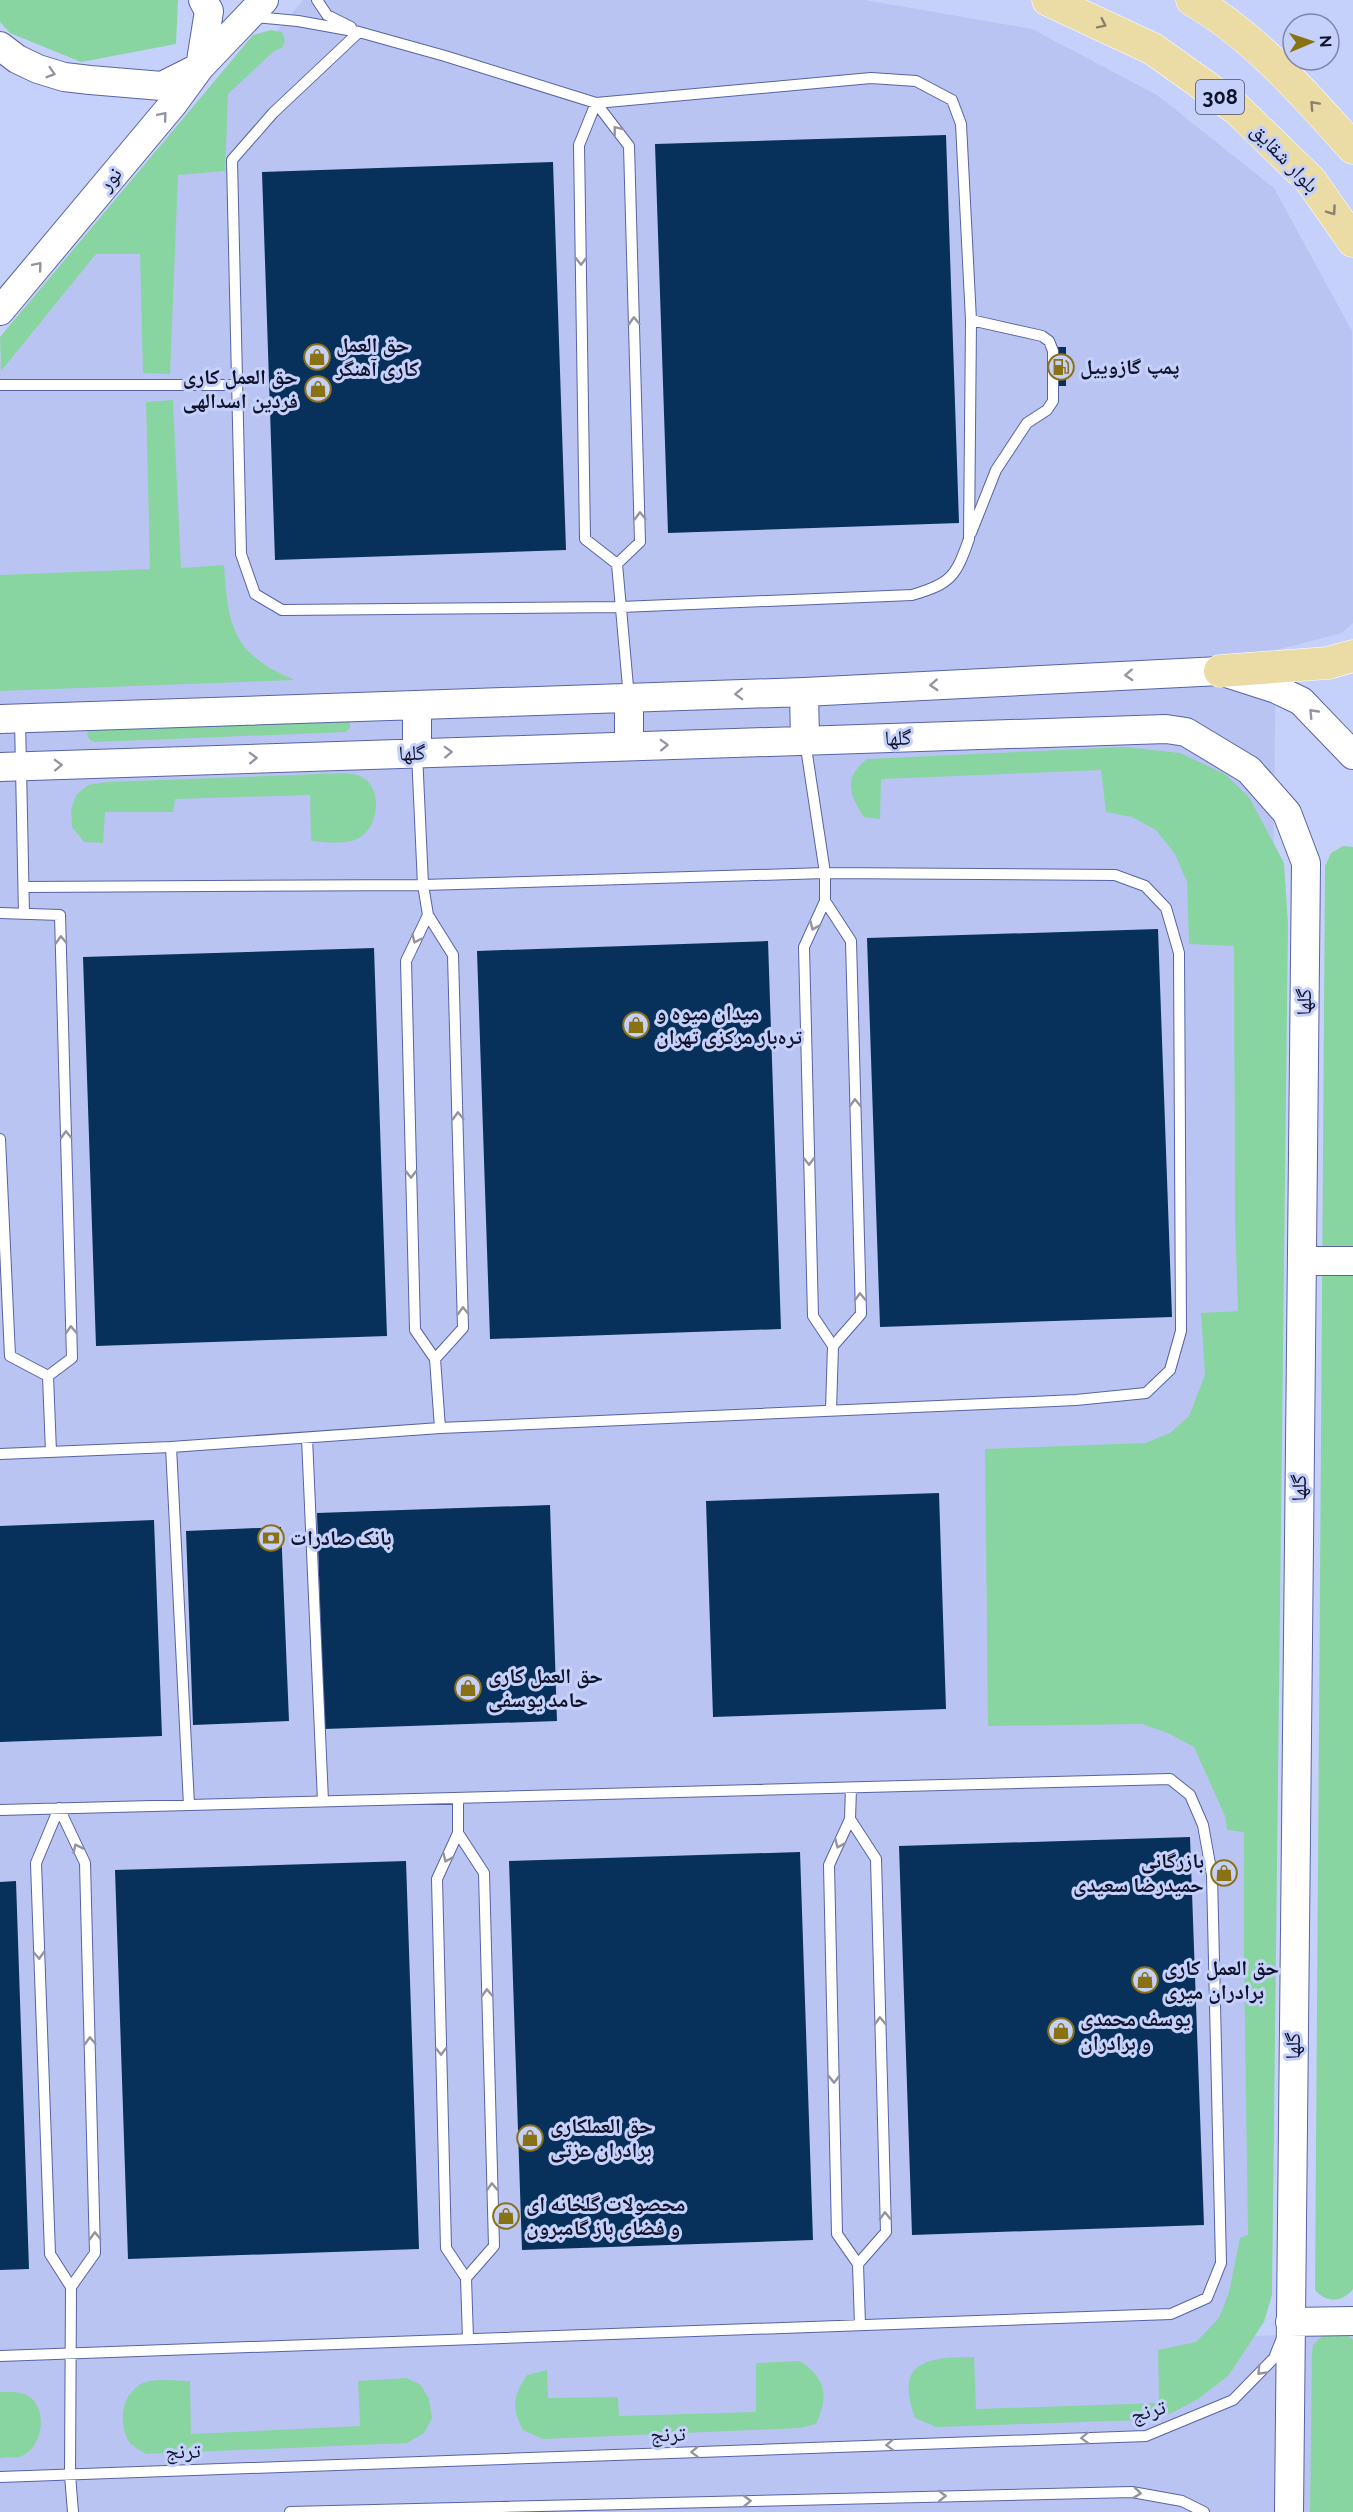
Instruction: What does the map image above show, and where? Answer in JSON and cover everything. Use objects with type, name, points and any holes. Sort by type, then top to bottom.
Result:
[{"type":"main road","name":"بلوار شقایق","points":[[1048,0],[1153,49],[1237,109],[1311,181],[1353,241]]},
{"type":"main road","points":[[1192,0],[1246,37],[1353,148]]},
{"type":"main road","points":[[1220,670],[1328,663],[1353,656]]},
{"type":"street","points":[[0,46],[16,59],[64,77],[162,86],[200,67],[209,11],[203,0]]},
{"type":"street","name":"نور","points":[[0,311],[173,104],[200,67],[256,8]]},
{"type":"street","points":[[10,719],[804,692],[1220,670],[1301,700],[1353,756]]},
{"type":"street","points":[[804,692],[806,741]]},
{"type":"street","points":[[629,698],[629,746]]},
{"type":"street","points":[[417,705],[417,753]]},
{"type":"street","name":"گلها","points":[[11,766],[1166,729],[1186,732],[1249,770],[1287,813],[1306,863],[1289,2512]]},
{"type":"street","points":[[1302,1261],[1353,1261]]},
{"type":"street","points":[[1290,2322],[1353,2321]]},
{"type":"lane","points":[[317,0],[327,15],[359,32]]},
{"type":"lane","points":[[256,8],[298,21],[359,32],[446,56],[596,103],[871,78],[916,81],[952,100],[961,124],[971,320],[969,539]]},
{"type":"lane","points":[[359,32],[273,113],[232,160],[241,554],[255,594],[282,610],[621,607],[912,596],[938,587],[959,569],[996,470],[1027,423],[1047,410],[1053,400],[1053,351],[1049,341],[1042,336],[971,320]]},
{"type":"lane","points":[[596,103],[629,146],[640,542],[617,564]]},
{"type":"lane","points":[[596,103],[579,145],[585,539],[617,564],[629,698]]},
{"type":"lane","points":[[0,385],[237,385]]},
{"type":"lane","points":[[10,719],[11,766],[24,887],[24,914]]},
{"type":"lane","points":[[806,741],[825,873],[825,901],[804,947],[813,1316],[833,1346],[831,1410]]},
{"type":"lane","points":[[417,753],[423,885],[428,915],[453,955],[463,1328],[435,1359]]},
{"type":"lane","points":[[0,1454],[171,1447],[440,1428],[1076,1400],[1146,1393],[1170,1370],[1181,1330],[1179,953],[1166,908],[1145,886],[1115,875],[825,873],[423,885],[24,887]]},
{"type":"lane","points":[[825,901],[851,941],[861,1314],[833,1346]]},
{"type":"lane","points":[[0,913],[60,915],[72,1358],[48,1376]]},
{"type":"lane","points":[[428,915],[406,961],[406,973],[415,1330],[435,1359],[440,1428]]},
{"type":"lane","points":[[0,1139],[10,1356],[48,1376]]},
{"type":"lane","points":[[48,1376],[51,1452]]},
{"type":"lane","points":[[308,1437],[322,1801]]},
{"type":"lane","points":[[171,1447],[189,1805]]},
{"type":"lane","points":[[0,1810],[1170,1779],[1190,1795],[1203,1825],[1212,1875],[1221,2263],[1207,2298],[1171,2314],[0,2356]]},
{"type":"lane","points":[[851,1788],[850,1819],[829,1865],[837,2234],[858,2264],[860,2325]]},
{"type":"lane","points":[[458,1798],[458,1833],[437,1879],[446,2248],[466,2278],[468,2339]]},
{"type":"lane","points":[[58,1808],[85,1863],[87,1934],[95,2253],[71,2287]]},
{"type":"lane","points":[[58,1808],[36,1863],[50,2254],[71,2287],[70,2475],[74,2512]]},
{"type":"lane","points":[[850,1819],[876,1859],[886,2232],[858,2264]]},
{"type":"lane","points":[[458,1833],[484,1873],[494,2246],[466,2278]]},
{"type":"lane","name":"ترنج","points":[[0,2477],[1146,2436],[1233,2400],[1274,2358],[1290,2322]]},
{"type":"lane","points":[[290,2512],[1132,2492],[1182,2501],[1204,2512]]},
{"type":"shaded area","name":"میدان میوه و تره‌بار مرکزی تهران","points":[[303,0],[865,0],[1032,29],[1157,95],[1274,188],[1352,331],[1353,623],[1342,633],[1276,650],[1255,2336],[1353,2331],[1353,2512],[0,2512],[0,362]]},
{"type":"green space","points":[[0,0],[178,0],[176,44],[81,62],[10,33],[0,22]]},
{"type":"green space","points":[[271,30],[282,32],[285,41],[282,48],[274,51],[228,94],[225,171],[178,175],[170,374],[143,373],[140,254],[96,254],[1,371],[0,337],[253,35]]},
{"type":"green space","points":[[173,400],[181,568],[224,565],[232,622],[246,649],[258,660],[295,680],[0,691],[0,575],[150,569],[146,402]]},
{"type":"green space","points":[[350,720],[350,728],[346,732],[95,742],[90,740],[87,734],[88,729]]},
{"type":"green space","points":[[1125,747],[1180,753],[1225,774],[1249,797],[1284,863],[1288,924],[1272,2295],[1264,2322],[1228,2376],[1198,2399],[1172,2413],[1143,2420],[936,2427],[915,2418],[910,2399],[909,2384],[912,2374],[919,2366],[929,2361],[957,2357],[974,2357],[976,2409],[1159,2403],[1158,2350],[1196,2342],[1219,2318],[1229,2292],[1240,2238],[1248,2235],[1244,1832],[1227,1830],[1225,1816],[1194,1747],[1168,1733],[1142,1724],[988,1726],[985,1449],[1145,1443],[1170,1433],[1189,1416],[1205,1375],[1201,1313],[1238,1311],[1235,1220],[1234,946],[1189,944],[1187,882],[1175,854],[1156,830],[1132,817],[1106,812],[1101,770],[881,779],[880,819],[864,817],[852,794],[851,786],[854,773],[867,759]]},
{"type":"green space","points":[[346,773],[358,775],[367,781],[375,796],[376,805],[368,830],[351,841],[337,843],[311,841],[310,795],[175,799],[173,812],[105,812],[103,843],[84,842],[72,827],[71,810],[76,795],[88,785],[107,782]]},
{"type":"green space","points":[[1343,846],[1353,847],[1353,2289],[1344,2297],[1334,2300],[1324,2297],[1315,2290],[1325,866],[1331,853]]},
{"type":"green space","points":[[1324,2334],[1346,2334],[1353,2340],[1353,2512],[1310,2512],[1312,2353],[1313,2345]]},
{"type":"green space","points":[[800,2361],[809,2367],[820,2381],[824,2396],[816,2424],[800,2428],[543,2439],[523,2430],[515,2408],[516,2396],[527,2375],[547,2370],[548,2398],[618,2397],[619,2416],[756,2412],[756,2363]]},
{"type":"green space","points":[[406,2378],[421,2385],[429,2399],[432,2418],[424,2433],[407,2443],[146,2454],[129,2442],[123,2425],[125,2403],[133,2390],[150,2381],[164,2380],[190,2381],[191,2434],[360,2426],[358,2381]]},
{"type":"green space","points":[[0,2392],[17,2392],[28,2396],[37,2405],[40,2413],[40,2431],[37,2440],[27,2453],[19,2457],[0,2458]]},
{"type":"building","points":[[946,135],[959,523],[668,533],[655,144]]},
{"type":"building","points":[[553,162],[566,550],[275,560],[262,172]]},
{"type":"building","name":"پمپ گازوییل","points":[[1055,347],[1066,347],[1066,386],[1056,386]]},
{"type":"building","points":[[1158,929],[1172,1317],[880,1327],[867,938]]},
{"type":"building","points":[[768,941],[781,1329],[490,1339],[477,951]]},
{"type":"building","points":[[374,948],[387,1336],[96,1346],[83,957]]},
{"type":"building","points":[[939,1493],[946,1709],[713,1717],[706,1501]]},
{"type":"building","points":[[550,1505],[557,1721],[324,1729],[317,1513]]},
{"type":"building","points":[[154,1520],[162,1736],[0,1742],[0,1526]]},
{"type":"building","points":[[281,1527],[289,1721],[193,1725],[186,1531]]},
{"type":"building","points":[[1190,1837],[1204,2225],[912,2235],[899,1846]]},
{"type":"building","points":[[800,1852],[813,2240],[522,2250],[509,1861]]},
{"type":"building","points":[[406,1861],[419,2249],[128,2259],[115,1870]]},
{"type":"building","points":[[16,1881],[29,2269],[0,2270],[0,1882]]},
{"type":"place","name":"حق العمل کاری آهنگر","points":[[317,357]]},
{"type":"place","name":"پمپ گازوییل","points":[[1061,367]]},
{"type":"place","name":"حق العمل کاری فردین اسدالهی","points":[[318,389]]},
{"type":"place","name":"میدان میوه و تره‌بار مرکزی تهران","points":[[636,1025]]},
{"type":"place","name":"بانک صادرات","points":[[271,1538]]},
{"type":"place","name":"حق العمل کاری حامد یوسفی","points":[[468,1688]]},
{"type":"place","name":"بازرگانی حمیدرضا سعیدی","points":[[1224,1873]]},
{"type":"place","name":"حق العمل کاری برادران میری","points":[[1145,1980]]},
{"type":"place","name":"یوسف محمدی و برادران","points":[[1061,2031]]},
{"type":"place","name":"حق العملکاری برادران عزتی","points":[[530,2138]]},
{"type":"place","name":"محصولات گلخانه ای و فضای باز گامبرون","points":[[506,2216]]}]
